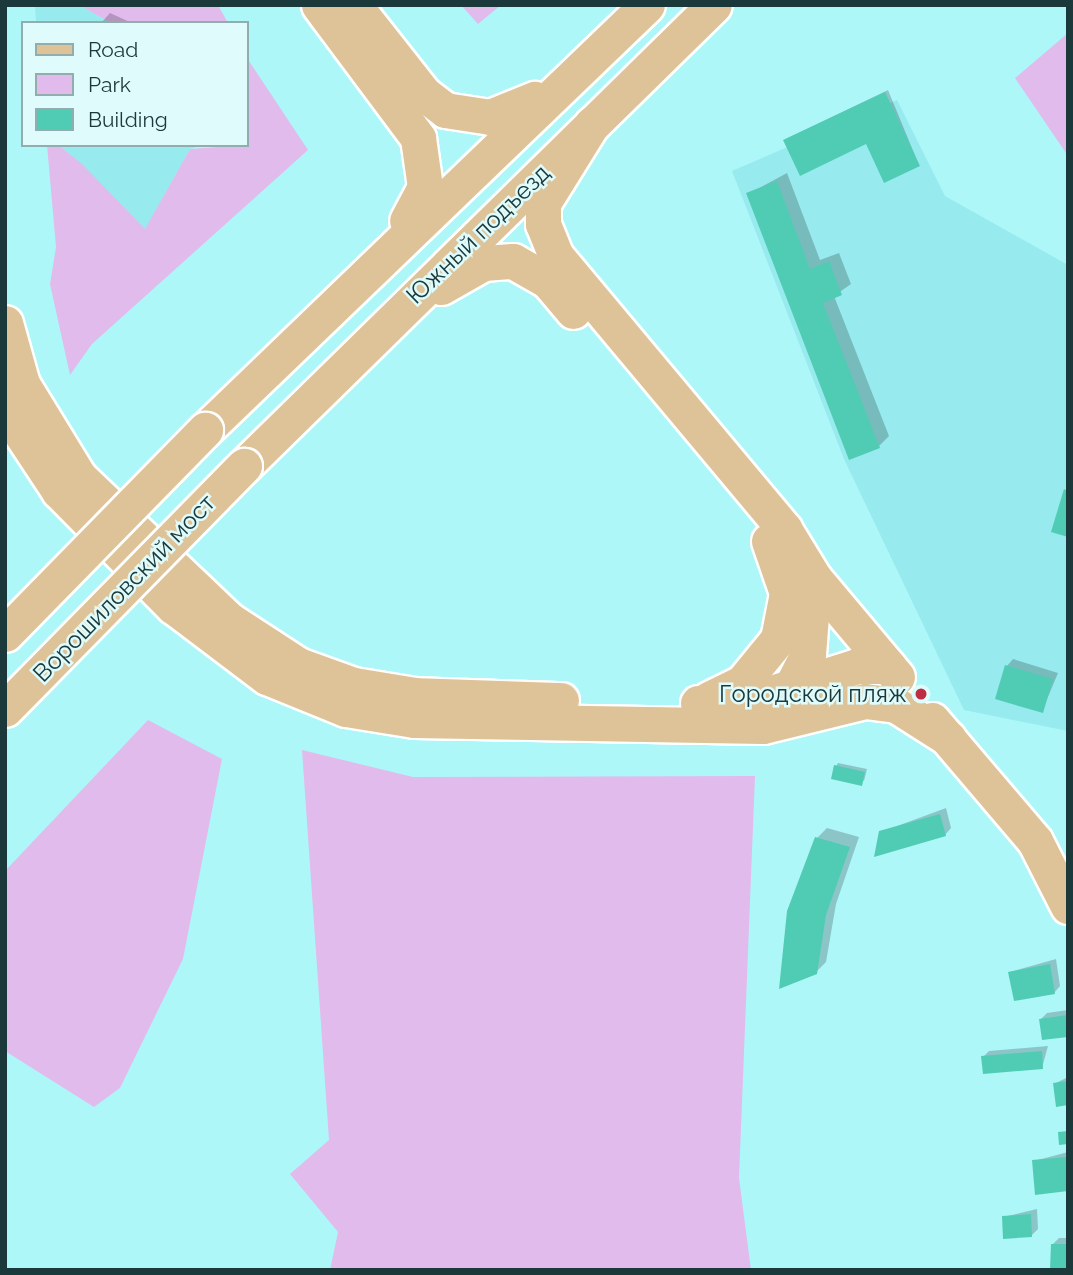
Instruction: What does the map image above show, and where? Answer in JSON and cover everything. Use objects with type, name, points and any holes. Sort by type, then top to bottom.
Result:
[{"type":"main road","points":[[319,5],[402,115],[426,166],[420,202],[361,274]]},
{"type":"main road","points":[[354,5],[424,94],[445,110],[491,117],[559,87]]},
{"type":"main road","name":"Южный подъезд","points":[[5,634],[361,274],[647,5]]},
{"type":"main road","name":"Южный подъезд","points":[[244,466],[396,313],[714,5]]},
{"type":"main road","points":[[592,124],[543,203],[547,238],[784,529],[814,578],[1035,841],[1068,905]]},
{"type":"main road","points":[[396,313],[482,263],[513,261],[548,281],[769,541],[814,578]]},
{"type":"main road","points":[[5,323],[27,395],[79,477],[190,587],[298,665],[354,685],[415,695],[702,703],[740,703],[795,689],[857,666],[888,666]]},
{"type":"main road","points":[[5,409],[59,491],[118,555],[194,623],[289,688],[346,709],[414,720],[738,726],[791,721],[865,701],[896,705],[947,738]]},
{"type":"main road","name":"Ворошиловский мост","points":[[5,709],[244,466]]},
{"type":"main road","points":[[702,703],[742,683],[778,639],[787,593],[769,541]]},
{"type":"main road","points":[[738,726],[795,689],[813,630],[814,578]]},
{"type":"shaded area","points":[[35,5],[79,5],[107,21],[36,21]]},
{"type":"shaded area","points":[[897,100],[945,196],[1068,265],[1068,731],[964,710],[844,459],[732,171]]},
{"type":"shaded area","points":[[60,147],[196,147],[190,149],[145,230]]},
{"type":"green space","points":[[79,5],[218,5],[227,21],[107,21]]},
{"type":"green space","points":[[461,5],[501,5],[478,24]]},
{"type":"green space","points":[[1068,33],[1068,156],[1015,78]]},
{"type":"green space","points":[[248,60],[308,150],[92,344],[70,375],[50,284],[56,247],[47,147],[61,147],[82,164],[145,229],[190,149],[248,147]]},
{"type":"green space","points":[[148,720],[222,759],[183,959],[120,1088],[94,1107],[5,1051],[5,871]]},
{"type":"green space","points":[[302,750],[413,777],[755,776],[739,1178],[751,1270],[330,1270],[338,1232],[290,1174],[329,1140]]},
{"type":"building","points":[[885,92],[920,166],[884,183],[866,144],[800,176],[783,140]]},
{"type":"building","points":[[777,181],[810,269],[829,261],[842,295],[823,303],[880,448],[849,460],[746,193]]},
{"type":"building","points":[[1064,489],[1068,491],[1068,537],[1051,532]]},
{"type":"building","points":[[1005,665],[1053,679],[1043,713],[995,699]]},
{"type":"building","points":[[834,765],[865,772],[862,786],[831,779]]},
{"type":"building","points":[[940,814],[946,836],[874,857],[879,831]]},
{"type":"building","points":[[815,837],[850,847],[826,915],[817,974],[779,989],[787,911]]},
{"type":"building","points":[[1050,964],[1055,994],[1014,1001],[1008,972]]},
{"type":"building","points":[[1068,1015],[1068,1037],[1042,1040],[1039,1019]]},
{"type":"building","points":[[1042,1051],[1043,1069],[983,1074],[981,1056]]},
{"type":"building","points":[[1068,1081],[1068,1105],[1056,1107],[1053,1083]]},
{"type":"building","points":[[1068,1131],[1068,1144],[1059,1145],[1058,1132]]},
{"type":"building","points":[[1067,1157],[1068,1191],[1035,1195],[1032,1160]]},
{"type":"building","points":[[1031,1214],[1032,1237],[1003,1239],[1002,1216]]},
{"type":"building","points":[[1051,1244],[1068,1244],[1068,1270],[1050,1270]]},
{"type":"place","name":"Городской пляж","points":[[921,694]]}]
